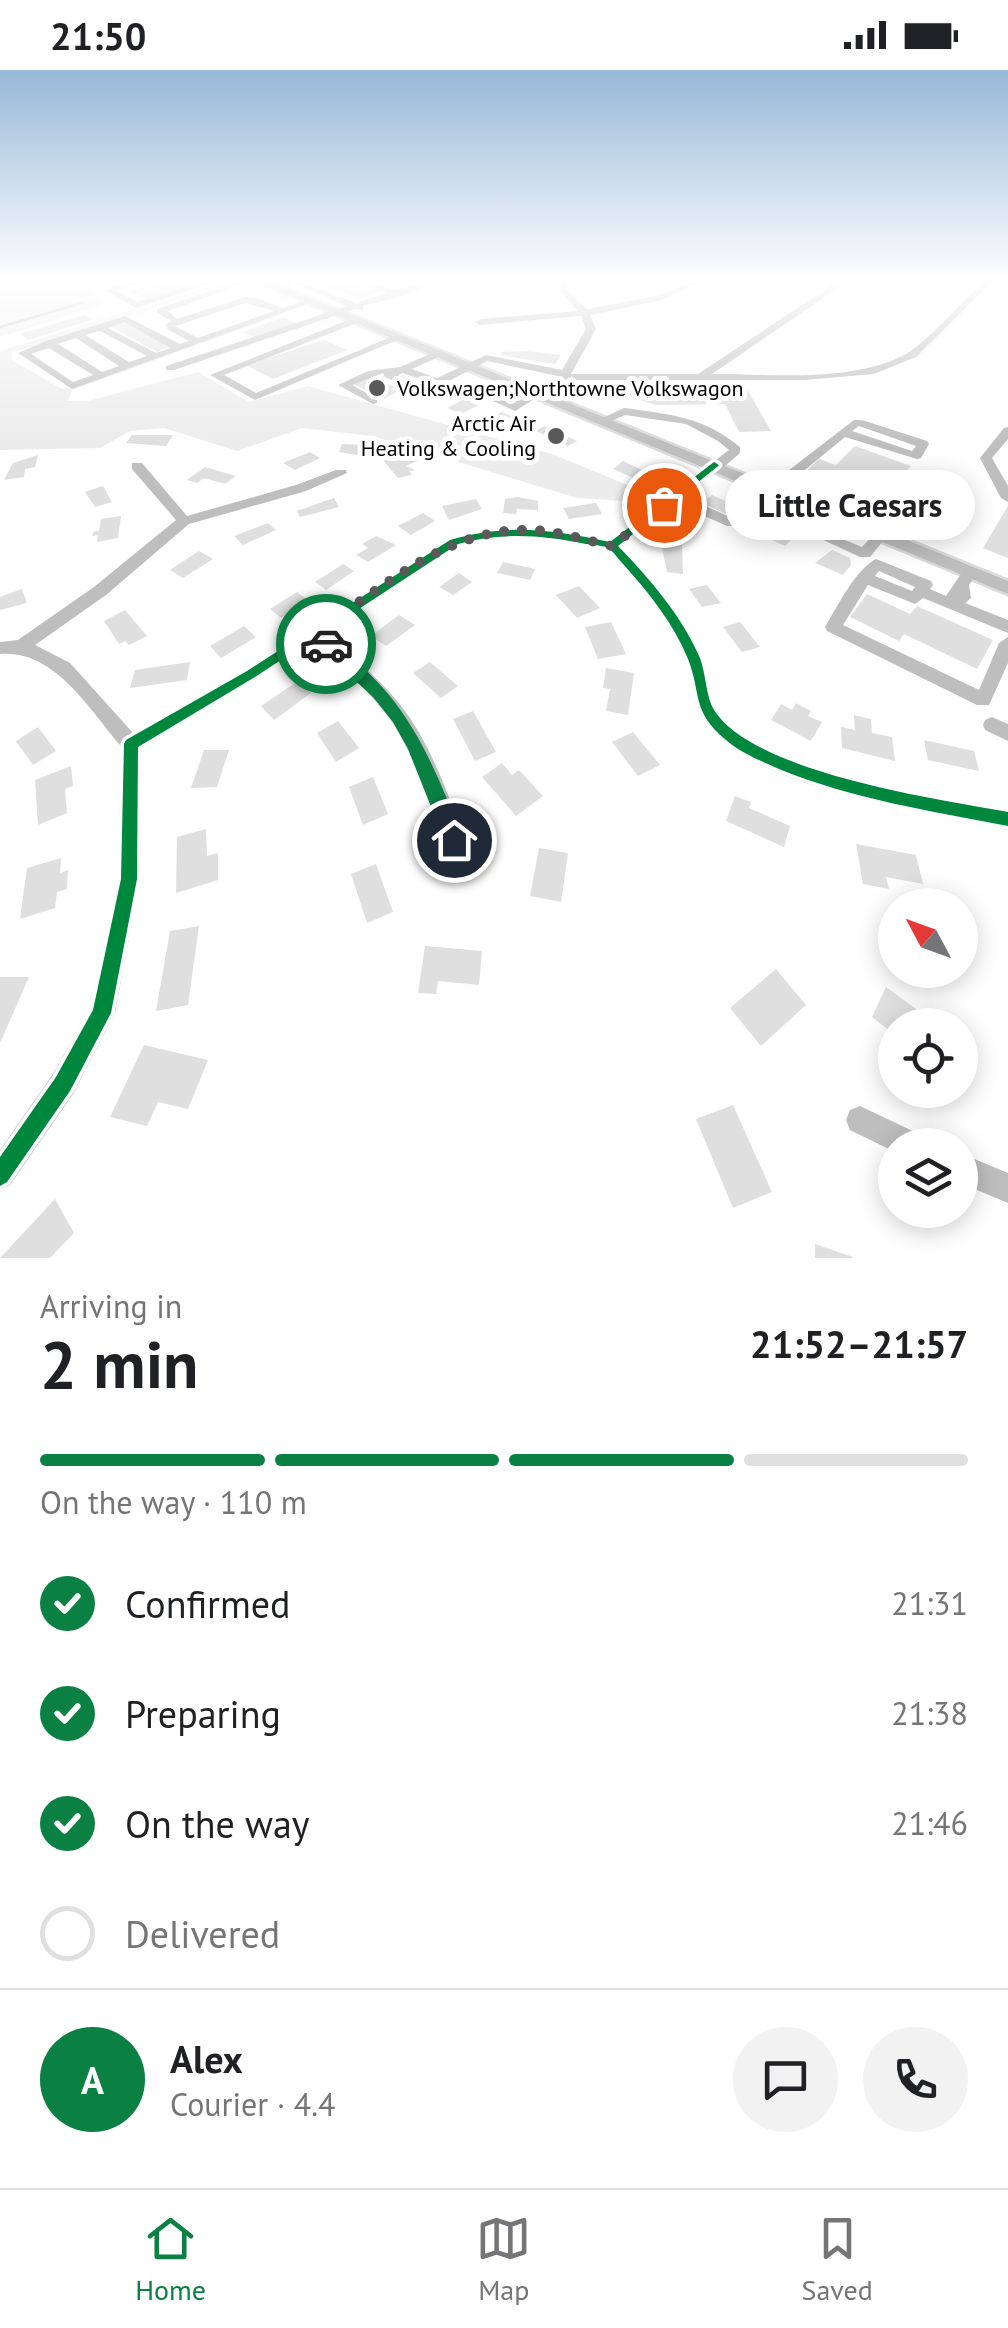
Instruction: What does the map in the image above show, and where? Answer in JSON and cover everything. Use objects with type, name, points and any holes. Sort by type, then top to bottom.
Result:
[{"type":"main road","points":[[392,334],[881,535],[961,591],[1008,588]]},
{"type":"street","points":[[75,334],[23,353],[72,386],[215,334]]},
{"type":"street","points":[[77,334],[127,366]]},
{"type":"street","points":[[114,334],[155,356]]},
{"type":"street","points":[[157,334],[180,348]]},
{"type":"street","points":[[183,334],[196,341]]},
{"type":"street","points":[[170,368],[276,334]]},
{"type":"street","points":[[320,334],[215,375],[255,397],[398,337]]},
{"type":"street","points":[[322,334],[335,340]]},
{"type":"street","points":[[502,379],[478,392],[515,408],[565,375],[591,334]]},
{"type":"street","points":[[697,378],[763,334]]},
{"type":"street","points":[[421,390],[486,358],[565,375],[850,375],[886,368],[920,348],[934,334]]},
{"type":"street","points":[[49,343],[100,375]]},
{"type":"street","points":[[349,346],[362,352]]},
{"type":"street","points":[[434,396],[389,375],[439,353]]},
{"type":"street","points":[[346,360],[372,372]]},
{"type":"street","points":[[373,401],[342,384],[388,366],[407,368],[452,388]]},
{"type":"street","points":[[604,420],[624,411],[701,426],[736,450],[612,546]]},
{"type":"street","points":[[674,497],[732,523],[770,488],[842,432],[858,422],[923,444],[917,455],[910,454],[842,432]]},
{"type":"street","points":[[1008,431],[986,458],[1008,498]]},
{"type":"street","points":[[136,466],[184,522]]},
{"type":"street","points":[[0,648],[22,646],[100,591],[184,522],[342,472]]},
{"type":"street","points":[[842,518],[826,538],[865,554],[881,535]]},
{"type":"street","points":[[131,744],[454,542],[471,536],[532,530],[612,546],[662,605],[701,679],[705,707],[718,726],[737,742],[852,788],[1008,818]]},
{"type":"street","points":[[1008,627],[961,591],[920,591],[914,599],[865,578],[833,627],[983,700],[1008,643]]},
{"type":"street","points":[[314,633],[378,692],[399,717],[416,746],[463,861]]},
{"type":"street","points":[[0,1175],[64,1084],[102,1013],[129,878],[131,744],[64,668],[22,646]]},
{"type":"street","points":[[860,1120],[878,1129]]},
{"type":"street","points":[[978,1176],[1008,1188]]},
{"type":"shaded area","points":[[53,334],[71,334],[12,353],[12,360],[62,389],[227,334],[72,390],[68,401],[88,401],[198,372],[249,402],[308,386],[555,455],[639,490],[624,501],[577,498],[373,436],[302,428],[237,451],[164,428],[130,431],[100,448],[0,450],[0,351]]},
{"type":"building","points":[[21,334],[46,334],[29,340]]},
{"type":"building","points":[[125,334],[149,334],[172,347],[157,352]]},
{"type":"building","points":[[324,340],[347,350],[273,379],[246,365]]},
{"type":"building","points":[[527,351],[561,355],[555,364],[501,355]]},
{"type":"building","name":"Volkswagen;Northtowne Volkswagon","points":[[366,378],[396,387],[391,389],[397,392],[384,399],[353,384]]},
{"type":"building","points":[[748,391],[771,431],[739,432],[725,404],[655,405],[620,393]]},
{"type":"building","points":[[468,397],[482,403],[461,414],[447,408]]},
{"type":"building","points":[[502,412],[516,418],[495,430],[481,423]]},
{"type":"building","name":"Arctic Air Heating & Cooling","points":[[544,426],[577,441],[568,446],[536,431]]},
{"type":"building","points":[[132,435],[173,435],[166,446],[126,443]]},
{"type":"building","points":[[342,444],[370,445],[367,453],[358,455],[339,452]]},
{"type":"building","points":[[855,446],[911,466],[874,509],[798,479],[819,459],[836,465]]},
{"type":"building","points":[[419,450],[424,458],[406,466],[415,470],[409,471],[412,475],[398,478],[382,459]]},
{"type":"building","points":[[310,452],[320,458],[295,470],[283,463]]},
{"type":"building","points":[[38,455],[35,467],[25,469],[24,477],[4,480],[13,463]]},
{"type":"building","points":[[623,461],[649,473],[640,481],[613,469]]},
{"type":"building","points":[[205,467],[236,476],[225,484],[204,478],[197,483],[187,480]]},
{"type":"building","points":[[103,486],[112,502],[95,507],[85,492]]},
{"type":"building","points":[[712,495],[735,505],[726,514],[702,503]]},
{"type":"building","points":[[334,498],[339,507],[300,517],[297,511]]},
{"type":"building","points":[[476,499],[482,509],[449,520],[442,506]]},
{"type":"building","points":[[505,499],[538,501],[538,510],[503,513]]},
{"type":"building","points":[[915,499],[936,507],[927,519],[949,527],[942,536],[898,519]]},
{"type":"building","points":[[596,503],[602,514],[569,519],[563,508]]},
{"type":"building","points":[[1008,506],[1008,558],[983,548]]},
{"type":"building","points":[[423,513],[435,521],[411,535],[398,526]]},
{"type":"building","points":[[121,516],[118,538],[97,542],[98,535],[92,536],[99,531],[101,519]]},
{"type":"building","points":[[763,517],[799,532],[785,546],[754,532]]},
{"type":"building","points":[[268,523],[276,530],[243,545],[234,536]]},
{"type":"building","points":[[376,536],[396,545],[368,562],[356,555],[368,548],[362,544]]},
{"type":"building","points":[[661,543],[682,545],[683,574],[667,572]]},
{"type":"building","points":[[832,550],[850,558],[851,565],[843,575],[815,563]]},
{"type":"building","points":[[199,551],[213,559],[183,578],[170,570]]},
{"type":"building","points":[[503,562],[535,569],[530,580],[497,573]]},
{"type":"building","points":[[343,564],[354,571],[326,590],[315,582]]},
{"type":"building","points":[[459,573],[472,582],[453,595],[439,587]]},
{"type":"building","points":[[707,585],[721,603],[702,607],[689,589]]},
{"type":"building","points":[[579,586],[600,608],[577,618],[556,595]]},
{"type":"building","points":[[22,589],[27,603],[0,610],[0,597]]},
{"type":"building","points":[[297,592],[309,601],[281,618],[270,609]]},
{"type":"building","points":[[867,594],[910,614],[917,606],[993,640],[977,669],[904,634],[899,641],[850,617]]},
{"type":"building","points":[[125,610],[147,636],[129,645],[125,641],[119,644],[104,621]]},
{"type":"building","points":[[399,615],[415,625],[386,646],[371,636]]},
{"type":"building","points":[[611,622],[626,654],[598,659],[585,627]]},
{"type":"building","points":[[740,622],[760,647],[742,652],[723,627]]},
{"type":"building","points":[[244,626],[256,637],[221,658],[210,646]]},
{"type":"building","points":[[190,662],[187,680],[130,688],[135,670]]},
{"type":"building","points":[[430,662],[458,686],[441,698],[413,673]]},
{"type":"building","points":[[606,668],[634,673],[628,715],[606,711],[610,689],[603,688]]},
{"type":"building","points":[[298,681],[311,693],[274,720],[261,706]]},
{"type":"building","points":[[796,703],[811,711],[808,716],[822,722],[811,741],[771,720],[781,704],[792,710]]},
{"type":"building","points":[[473,711],[496,752],[475,761],[453,719]]},
{"type":"building","points":[[854,715],[871,719],[872,733],[892,737],[895,761],[842,748],[841,727],[855,730]]},
{"type":"building","points":[[338,721],[359,748],[336,762],[317,733]]},
{"type":"building","points":[[38,727],[56,751],[33,765],[16,741]]},
{"type":"building","points":[[633,732],[660,765],[638,776],[612,742]]},
{"type":"building","points":[[924,740],[974,751],[979,771],[928,760]]},
{"type":"building","points":[[204,750],[229,750],[217,787],[191,788]]},
{"type":"building","points":[[502,763],[512,775],[519,770],[543,796],[516,816],[482,777]]},
{"type":"building","points":[[71,766],[73,786],[65,789],[67,813],[38,825],[35,780]]},
{"type":"building","points":[[373,777],[388,814],[363,825],[349,787]]},
{"type":"building","points":[[735,796],[751,802],[749,808],[790,826],[784,847],[726,821]]},
{"type":"building","points":[[206,829],[207,856],[218,853],[218,880],[176,893],[177,837]]},
{"type":"building","points":[[856,844],[916,855],[923,884],[886,877],[889,888],[863,884]]},
{"type":"building","points":[[539,848],[568,853],[561,902],[530,896]]},
{"type":"building","points":[[61,858],[60,873],[68,870],[67,889],[57,892],[55,908],[20,919],[27,868]]},
{"type":"building","points":[[376,864],[393,912],[367,923],[351,874]]},
{"type":"building","points":[[199,926],[188,1005],[156,1011],[170,931]]},
{"type":"building","points":[[425,946],[482,951],[479,985],[438,981],[436,994],[418,993]]},
{"type":"building","points":[[776,969],[806,1005],[761,1046],[730,1008]]},
{"type":"building","points":[[0,977],[29,977],[0,1043]]},
{"type":"building","points":[[886,988],[915,1008],[878,1008],[878,1022],[872,1017]]},
{"type":"building","points":[[144,1045],[208,1060],[188,1109],[158,1102],[147,1126],[110,1117]]},
{"type":"building","points":[[733,1105],[772,1192],[733,1208],[696,1119]]},
{"type":"building","points":[[55,1199],[74,1233],[50,1258],[0,1258]]},
{"type":"building","points":[[815,1244],[853,1257],[853,1258],[815,1258]]},
{"type":"cycle path","points":[[0,1175],[63,1084],[102,1013],[129,879],[131,744],[251,674],[454,542],[514,532],[552,534],[612,546],[714,465]]},
{"type":"cycle path","points":[[612,546],[676,625],[695,661],[707,710],[732,737],[803,772],[892,796],[1008,819]]},
{"type":"way so far","points":[[326,644],[314,633],[454,542],[491,532],[532,530],[612,546],[664,505]]},
{"type":"place","name":"Volkswagen;Northtowne Volkswagon","points":[[377,388]]},
{"type":"place","name":"Arctic Air Heating & Cooling","points":[[556,436]]},
{"type":"place","name":"Little Caesars","points":[[664,505]]},
{"type":"route","points":[[326,644],[399,717],[416,746],[454,840]]}]
